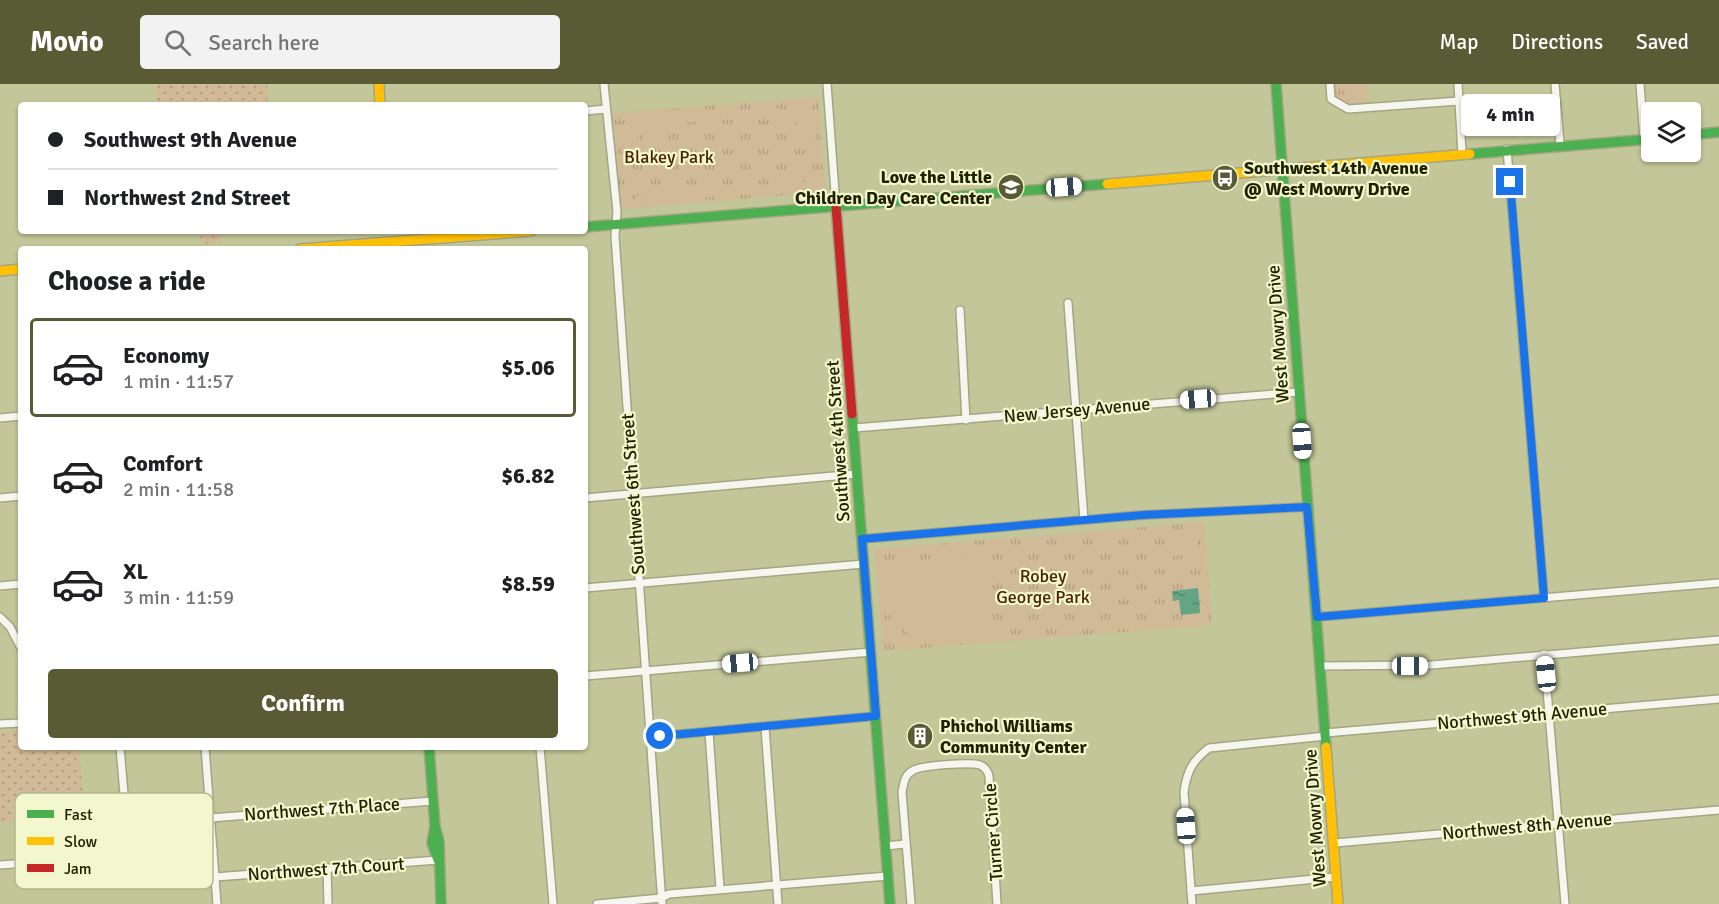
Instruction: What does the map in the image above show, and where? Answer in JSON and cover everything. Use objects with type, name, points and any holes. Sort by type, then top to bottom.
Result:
[{"type":"street","points":[[379,84],[380,102]]},
{"type":"street","name":"Southwest 6th Street","points":[[604,84],[616,199],[661,901]]},
{"type":"street","name":"Southwest 4th Street","points":[[827,84],[890,904]]},
{"type":"street","name":"West Mowry Drive","points":[[1276,84],[1338,904]]},
{"type":"street","points":[[1330,84],[1331,99],[1348,109],[1459,101]]},
{"type":"street","points":[[1458,84],[1462,153]]},
{"type":"street","points":[[1556,84],[1560,144]]},
{"type":"street","points":[[1640,84],[1643,102]]},
{"type":"street","points":[[588,111],[606,109]]},
{"type":"street","points":[[1701,134],[1719,132]]},
{"type":"street","points":[[588,226],[1560,144],[1641,139]]},
{"type":"street","points":[[1508,149],[1544,598]]},
{"type":"street","points":[[391,246],[503,234]]},
{"type":"street","points":[[0,271],[18,269]]},
{"type":"street","points":[[1068,303],[1084,520]]},
{"type":"street","points":[[960,310],[966,420]]},
{"type":"street","name":"New Jersey Avenue","points":[[854,428],[1299,392]]},
{"type":"street","points":[[0,418],[18,416]]},
{"type":"street","points":[[588,498],[857,474]]},
{"type":"street","points":[[1,497],[18,495]]},
{"type":"street","points":[[862,539],[1084,520],[1307,507]]},
{"type":"street","points":[[588,588],[864,564]]},
{"type":"street","points":[[1317,617],[1719,583]]},
{"type":"street","points":[[0,586],[18,584]]},
{"type":"street","points":[[0,617],[10,627],[18,642]]},
{"type":"street","points":[[10,627],[18,626]]},
{"type":"street","points":[[1320,666],[1432,665],[1719,640]]},
{"type":"street","points":[[588,676],[871,652]]},
{"type":"street","points":[[1544,654],[1565,904]]},
{"type":"street","name":"Northwest 9th Avenue","points":[[1191,891],[1184,792],[1186,774],[1194,760],[1209,748],[1325,735],[1719,699]]},
{"type":"street","points":[[649,737],[876,716]]},
{"type":"street","points":[[0,724],[18,723]]},
{"type":"street","points":[[765,727],[778,904]]},
{"type":"street","points":[[709,732],[720,889]]},
{"type":"street","points":[[120,750],[124,793]]},
{"type":"street","points":[[205,750],[208,793]]},
{"type":"street","points":[[429,750],[435,826],[440,843],[438,860],[441,904]]},
{"type":"street","points":[[540,750],[553,904]]},
{"type":"street","name":"Turner Circle","points":[[911,904],[902,792],[905,777],[914,769],[980,765],[989,776],[998,904]]},
{"type":"street","name":"Northwest 7th Place","points":[[213,818],[433,801]]},
{"type":"street","name":"Northwest 8th Avenue","points":[[1335,843],[1719,810]]},
{"type":"street","points":[[886,846],[905,844]]},
{"type":"street","points":[[213,849],[217,904]]},
{"type":"street","name":"Northwest 7th Court","points":[[215,877],[438,860]]},
{"type":"street","points":[[0,865],[15,864]]},
{"type":"street","points":[[327,868],[328,904]]},
{"type":"street","points":[[597,904],[661,901],[669,894],[720,889],[888,876]]},
{"type":"street","points":[[1192,904],[1191,891],[1336,877]]},
{"type":"green space","points":[[156,84],[267,84],[268,102],[157,102]]},
{"type":"green space","points":[[1331,84],[1367,84],[1369,107],[1349,108],[1332,98]]},
{"type":"green space","name":"Blakey Park","points":[[818,97],[826,192],[621,209],[613,113]]},
{"type":"green space","points":[[773,108],[788,110],[799,116],[814,134],[815,158],[802,182],[811,182],[812,189],[636,203],[635,196],[643,195],[628,178],[623,156],[630,136],[640,125],[670,116]],"holes":[[[781,115],[793,120],[802,128],[807,137],[808,158],[795,177],[784,183],[715,191],[659,192],[645,187],[633,171],[631,160],[636,140],[656,125]]]},
{"type":"green space","points":[[200,234],[220,234],[221,242],[201,244]]},
{"type":"green space","name":"Robey George Park","points":[[1204,522],[1212,625],[883,651],[875,549]]},
{"type":"green space","points":[[1197,537],[1199,554],[1171,556],[1170,540]]},
{"type":"green space","points":[[977,551],[988,559],[987,637],[952,644],[927,642],[903,629],[885,608],[879,581],[882,567]]},
{"type":"green space","points":[[18,730],[18,750],[79,750],[82,793],[15,793],[15,822],[0,823],[0,732]]},
{"type":"water","points":[[1198,588],[1200,613],[1181,615],[1179,600],[1173,601],[1172,591]]},
{"type":"traffic: fast","points":[[1276,84],[1326,747]]},
{"type":"traffic: fast","points":[[1701,134],[1719,132]]},
{"type":"traffic: fast","points":[[1470,154],[1641,140]]},
{"type":"traffic: fast","points":[[588,227],[1107,184]]},
{"type":"traffic: fast","points":[[852,414],[890,904]]},
{"type":"traffic: fast","points":[[429,750],[435,826],[439,841],[441,904]]},
{"type":"traffic: fast","points":[[435,826],[432,843],[438,860]]},
{"type":"traffic: slow","points":[[379,84],[380,102]]},
{"type":"traffic: slow","points":[[1107,184],[1470,154]]},
{"type":"traffic: slow","points":[[338,246],[492,234]]},
{"type":"traffic: slow","points":[[0,271],[18,269]]},
{"type":"traffic: slow","points":[[1326,747],[1338,904]]},
{"type":"traffic: jam","points":[[836,206],[852,414]]},
{"type":"place","name":"Southwest 14th Avenue @ West Mowry Drive","points":[[1225,178]]},
{"type":"place","name":"Love the Little Children Day Care Center","points":[[1011,187]]},
{"type":"place","name":"Phichol Williams Community Center","points":[[920,736]]},
{"type":"route","points":[[660,736],[876,716],[862,539],[1143,515],[1307,507],[1317,617],[1544,598],[1510,182]]}]
